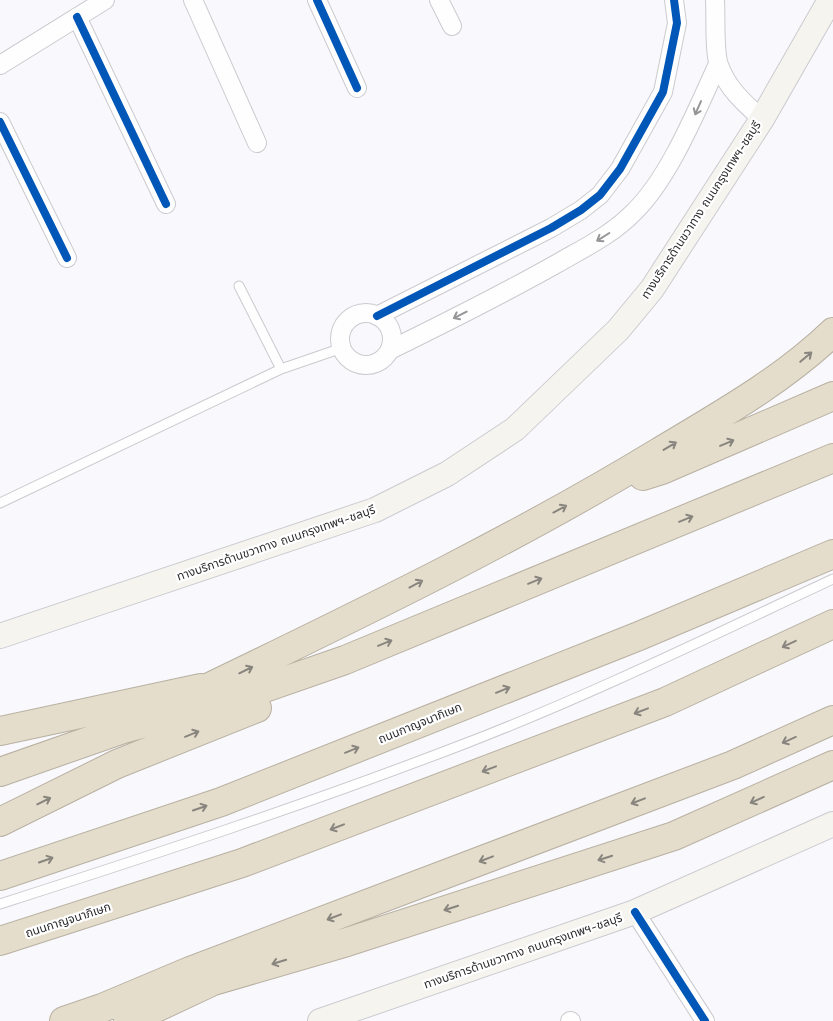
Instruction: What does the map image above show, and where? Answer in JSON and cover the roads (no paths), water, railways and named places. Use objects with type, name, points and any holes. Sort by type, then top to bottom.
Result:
[{"type":"highway","points":[[123,730],[342,623],[599,489],[722,415],[796,365],[833,332]]},
{"type":"highway","points":[[599,489],[662,470],[833,396]]},
{"type":"highway","points":[[0,772],[123,730],[233,699],[345,660],[833,458]]},
{"type":"highway","name":"ถนนกาญจนาภิเษก","points":[[0,876],[221,802],[639,636],[833,554]]},
{"type":"highway","name":"ถนนกาญจนาภิเษก","points":[[0,941],[242,863],[656,706],[833,624]]},
{"type":"highway","points":[[0,822],[117,764],[296,693],[345,660]]},
{"type":"highway","points":[[0,731],[215,685]]},
{"type":"highway","points":[[64,1021],[102,1008],[190,971],[733,765],[833,720]]},
{"type":"highway","points":[[102,1008],[209,983],[347,942],[674,836],[833,765]]},
{"type":"highway","points":[[128,1021],[209,983]]},
{"type":"main road","name":"ทางบริการด้านขวาทาง ถนนกรุงเทพฯ-ชลบุรี","points":[[0,636],[375,510],[447,474],[515,429],[618,330],[652,289],[762,119],[830,0]]},
{"type":"main road","name":"ทางบริการด้านขวาทาง ถนนกรุงเทพฯ-ชลบุรี","points":[[320,1021],[635,912],[833,824]]},
{"type":"street","points":[[0,65],[106,0]]},
{"type":"street","points":[[193,0],[257,143]]},
{"type":"street","points":[[317,0],[357,88]]},
{"type":"street","points":[[439,0],[452,26]]},
{"type":"street","points":[[377,316],[551,228],[581,210],[600,195],[620,169],[663,92],[677,23],[674,0]]},
{"type":"street","points":[[715,0],[718,64],[733,91],[762,119]]},
{"type":"street","points":[[77,17],[166,204]]},
{"type":"street","points":[[390,350],[521,284],[609,233],[635,212],[657,182],[687,132],[718,64]]},
{"type":"street","points":[[0,122],[67,258]]},
{"type":"street","points":[[367,313],[377,316],[385,322],[390,330],[392,341],[390,350],[384,359],[375,364],[365,366],[355,363],[347,357],[342,348],[340,338],[342,328],[348,320],[357,315],[367,313]]},
{"type":"street","points":[[635,912],[705,1021]]},
{"type":"lane","points":[[239,286],[281,369]]},
{"type":"lane","points":[[0,503],[281,369],[342,348]]},
{"type":"lane","points":[[0,904],[236,828],[465,744],[658,661],[833,579]]}]
